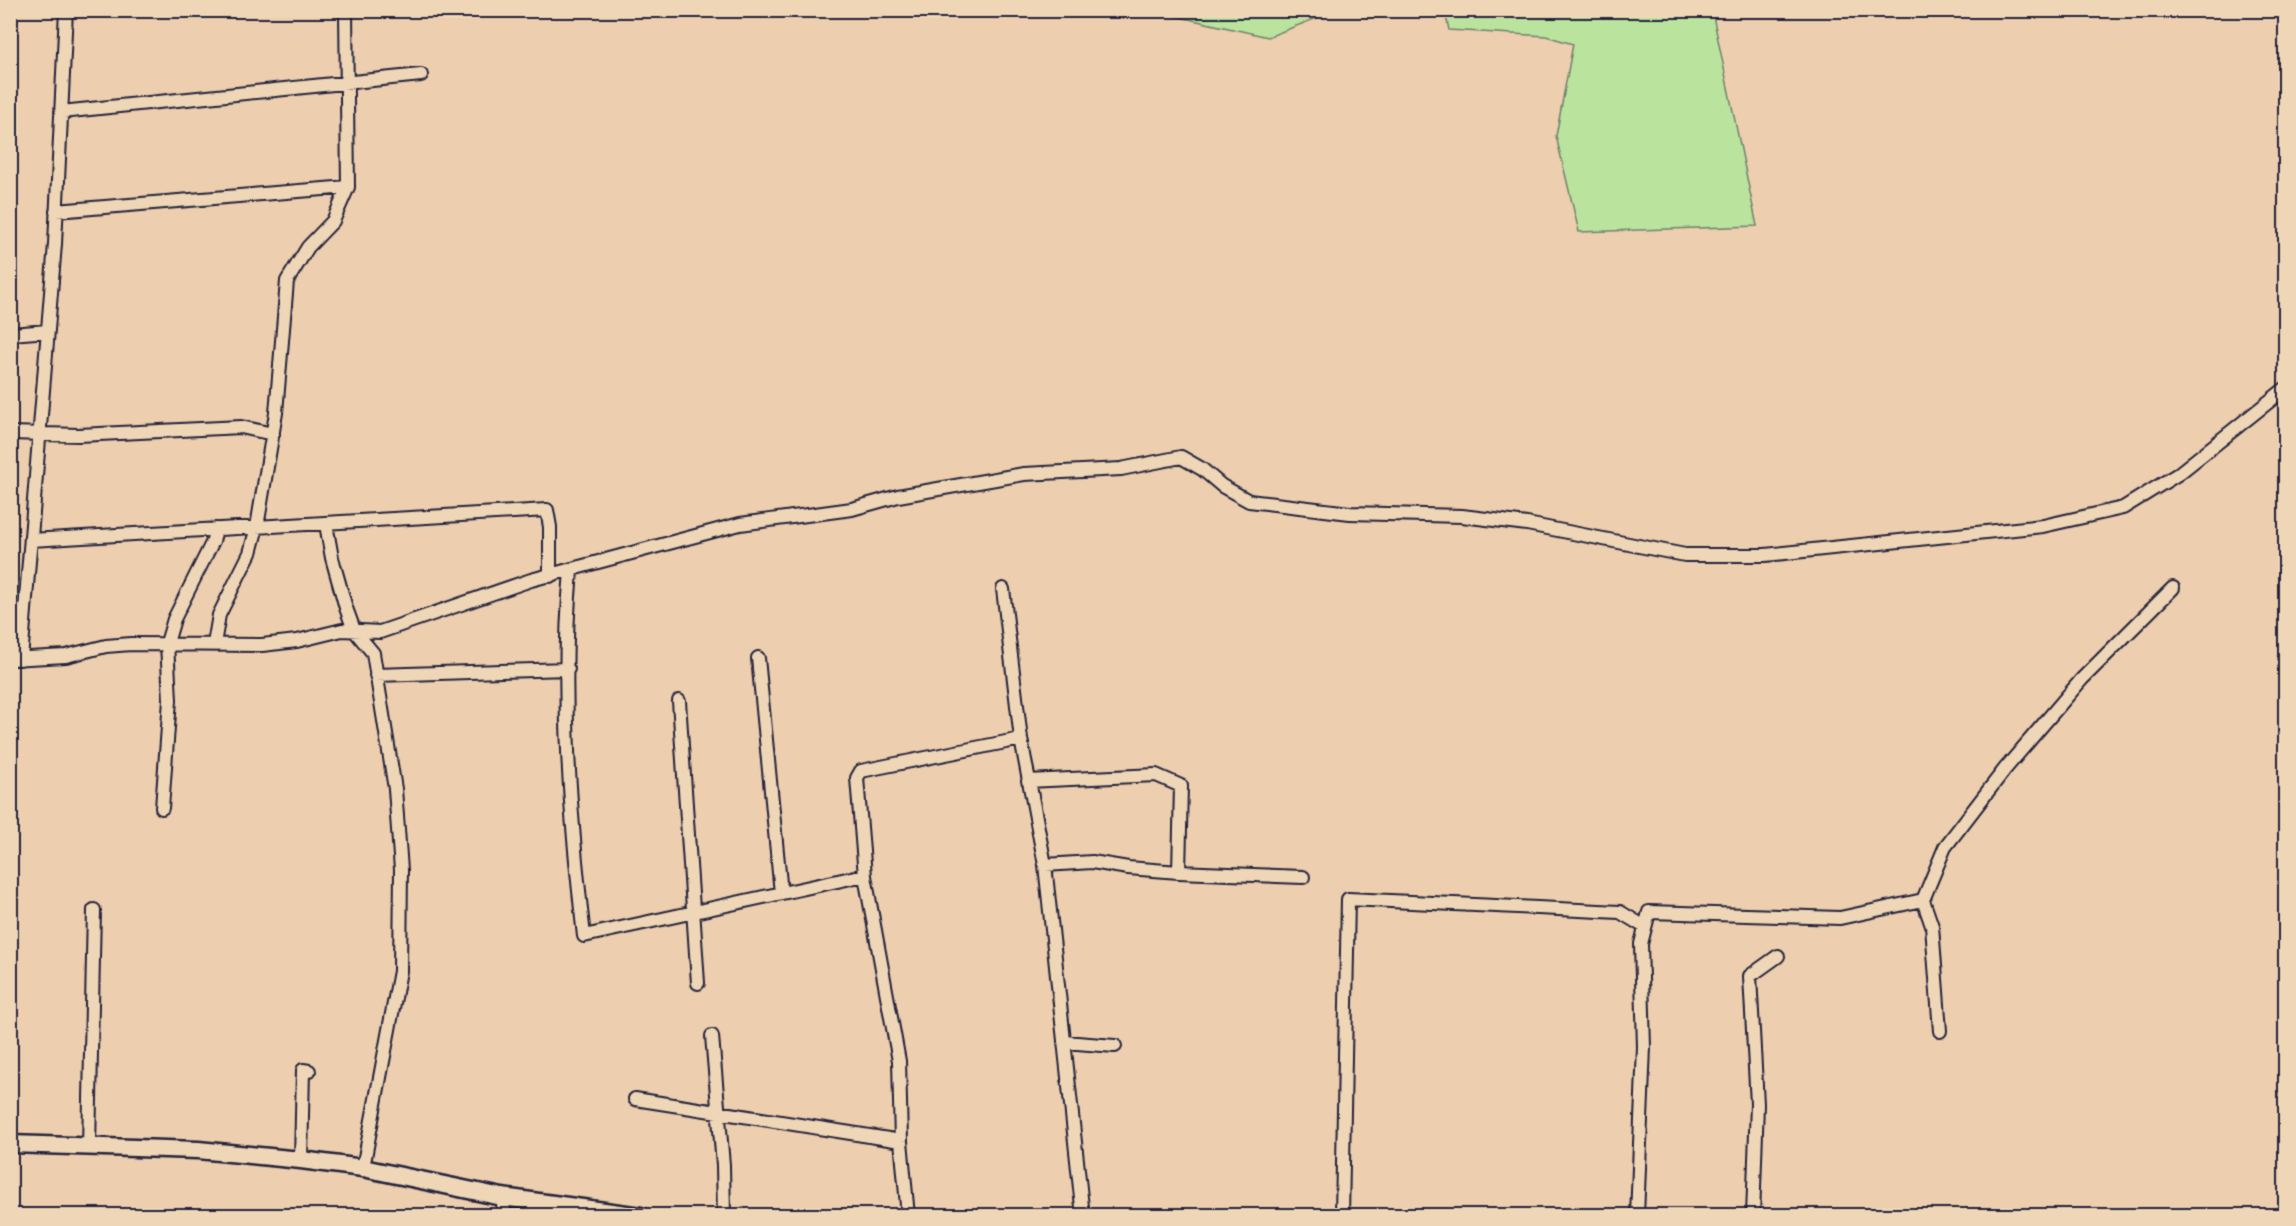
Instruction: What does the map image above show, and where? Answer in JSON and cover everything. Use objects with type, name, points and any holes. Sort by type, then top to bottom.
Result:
[{"type":"main road","points":[[10,1144],[198,1150],[301,1160],[363,1168],[502,1197],[641,1215]]},
{"type":"street","points":[[66,10],[48,331],[31,540],[16,659],[66,657],[106,646],[167,643],[280,644],[329,632],[354,630],[368,633],[387,630],[482,596],[740,524],[852,508],[898,496],[1024,474],[1121,470],[1181,457],[1202,469],[1222,486],[1249,501],[1350,513],[1462,516],[1527,524],[1685,555],[1765,555],[1821,551],[2043,526],[2123,508],[2178,474],[2286,388]]},
{"type":"street","points":[[214,644],[219,615],[250,553],[257,527],[273,434],[287,281],[308,247],[333,220],[348,187],[346,10]]},
{"type":"street","points":[[61,112],[422,75]]},
{"type":"street","points":[[56,211],[348,187]]},
{"type":"street","points":[[11,338],[48,331]]},
{"type":"street","points":[[10,433],[78,435],[228,427],[254,429],[273,434]]},
{"type":"street","points":[[31,540],[548,510],[550,576]]},
{"type":"street","points":[[326,524],[332,558],[354,630],[373,653],[395,789],[401,870],[400,971],[363,1168]]},
{"type":"street","points":[[162,808],[170,700],[167,643],[174,619],[213,541],[216,529]]},
{"type":"street","points":[[571,570],[568,609],[568,751],[584,936],[865,875]]},
{"type":"street","points":[[1940,1031],[1932,926],[1923,900],[1945,846],[2005,769],[2082,679],[2173,588]]},
{"type":"street","points":[[1003,589],[1021,739],[1045,865],[1083,1215]]},
{"type":"street","points":[[758,658],[781,893]]},
{"type":"street","points":[[376,675],[568,669]]},
{"type":"street","points":[[679,701],[698,983]]},
{"type":"street","points":[[908,1215],[901,1141],[899,1060],[865,875],[857,778],[861,771],[1021,739]]},
{"type":"street","points":[[1028,781],[1156,775],[1181,786],[1179,872]]},
{"type":"street","points":[[1045,865],[1092,862],[1128,868],[1179,872],[1303,877]]},
{"type":"street","points":[[1342,1215],[1348,899],[1620,912],[1645,927]]},
{"type":"street","points":[[1637,1215],[1644,1047],[1641,944],[1649,912],[1840,918],[1923,900]]},
{"type":"street","points":[[89,1148],[94,910]]},
{"type":"street","points":[[1753,1215],[1758,1104],[1750,976],[1778,956]]},
{"type":"street","points":[[712,1036],[719,1112],[724,1215]]},
{"type":"street","points":[[1064,1042],[1115,1046]]},
{"type":"street","points":[[301,1160],[303,1070],[309,1071]]},
{"type":"street","points":[[635,1099],[901,1141]]},
{"type":"street","points":[[502,1197],[505,1215]]},
{"type":"green space","points":[[1170,10],[1335,11],[1268,37],[1171,15]]},
{"type":"green space","points":[[1445,11],[1712,11],[1757,226],[1579,232],[1556,136],[1573,44],[1546,36],[1449,30]]}]
